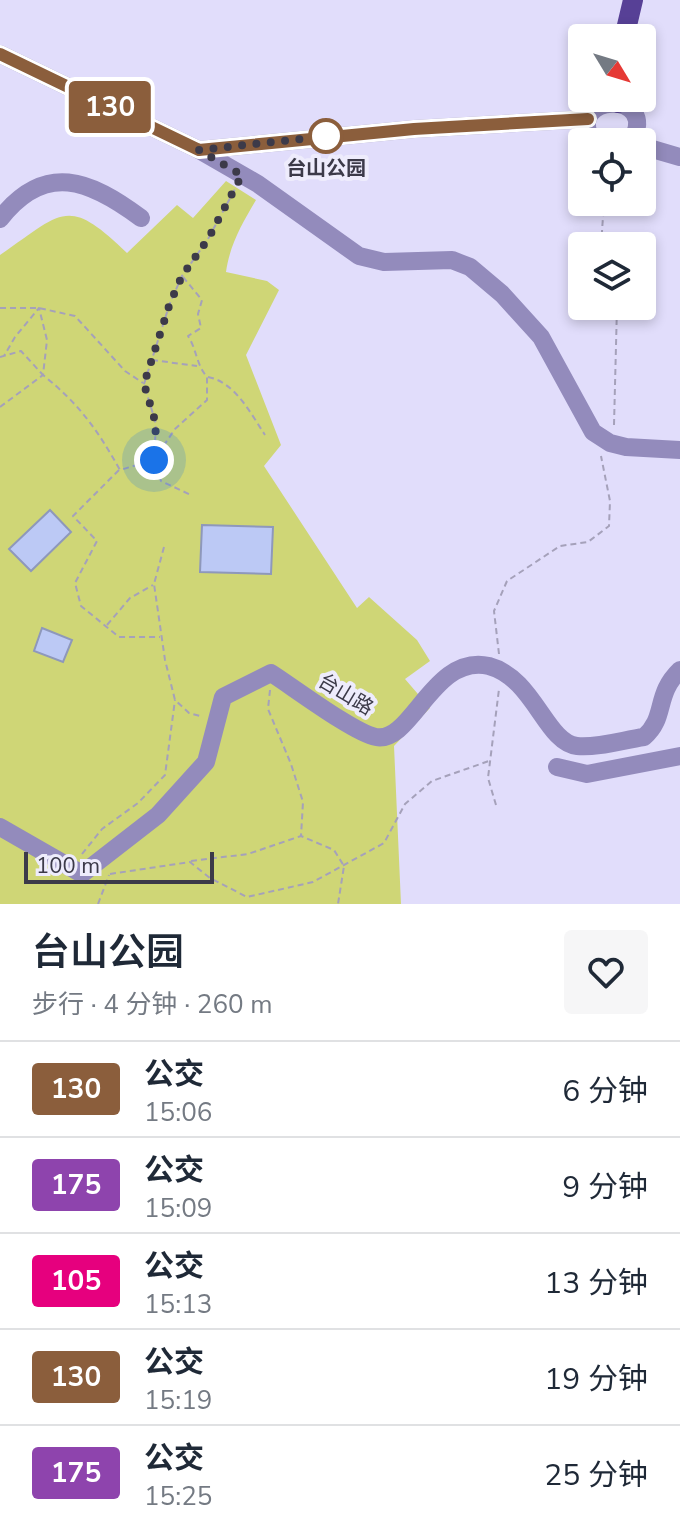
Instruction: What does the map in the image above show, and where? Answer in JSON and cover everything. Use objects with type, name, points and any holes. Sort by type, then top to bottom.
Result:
[{"type":"street","points":[[0,54],[199,150],[242,175],[359,256],[384,262],[452,260],[479,274],[541,337],[588,428],[610,443],[626,447],[680,450]]},
{"type":"street","points":[[588,128],[588,119],[593,112]]},
{"type":"street","points":[[199,150],[414,129],[588,119]]},
{"type":"street","points":[[656,150],[680,157]]},
{"type":"street","points":[[0,219],[7,200],[31,189],[68,181],[116,199],[141,218]]},
{"type":"street","name":"台山路","points":[[271,673],[355,727],[376,737],[388,737],[397,732],[422,702],[458,669],[474,665],[501,670]]},
{"type":"street","points":[[501,670],[526,690],[563,742],[574,746],[644,737],[658,721],[664,690],[680,670]]},
{"type":"street","points":[[0,827],[82,874],[158,815],[206,762],[223,697],[271,673]]},
{"type":"street","points":[[557,767],[587,774],[680,756]]},
{"type":"path","points":[[191,495],[161,481],[154,460],[156,424],[144,384],[182,276],[208,239],[242,175]]},
{"type":"path","points":[[182,276],[202,300],[198,314],[201,328],[188,336],[198,366],[207,377],[220,380],[246,405],[265,435]]},
{"type":"path","points":[[0,308],[39,308],[75,316],[125,371],[144,384]]},
{"type":"path","points":[[2,356],[39,308]]},
{"type":"path","points":[[0,407],[43,375],[47,340],[39,308]]},
{"type":"path","points":[[496,805],[488,778],[501,670],[494,611],[507,581],[560,546],[588,542],[609,526],[610,501],[601,456],[610,443],[614,421],[616,320]]},
{"type":"path","points":[[2,356],[21,351],[43,375],[71,398],[92,424],[120,470]]},
{"type":"path","points":[[151,360],[198,366]]},
{"type":"path","points":[[160,637],[119,637],[81,606],[75,583],[97,541],[73,516],[120,470],[154,460],[175,429],[207,400],[207,377]]},
{"type":"path","points":[[73,870],[86,847],[102,829],[138,803],[165,775],[175,700],[160,637],[154,584],[164,547]]},
{"type":"path","points":[[107,626],[130,598],[154,584]]},
{"type":"path","points":[[271,673],[268,709],[303,802],[301,836]]},
{"type":"path","points":[[175,700],[189,713],[217,719]]},
{"type":"path","points":[[190,862],[210,878],[247,897],[313,882],[384,843],[405,804],[432,781],[490,760]]},
{"type":"path","points":[[98,904],[110,874],[248,854],[301,836],[334,850],[344,866],[338,904]]},
{"type":"green space","name":"台山公园","points":[[226,181],[256,200],[241,226],[226,272],[267,281],[279,290],[246,355],[281,445],[264,466],[357,608],[369,597],[417,640],[430,661],[405,679],[430,708],[394,746],[401,904],[0,904],[0,255],[38,228],[65,216],[91,223],[127,253],[177,205],[193,218]]},
{"type":"building","points":[[50,510],[71,532],[31,571],[9,549]]},
{"type":"building","points":[[202,525],[273,527],[271,574],[200,572]]},
{"type":"building","points":[[42,628],[72,640],[63,662],[34,651]]},
{"type":"bus line","name":"130","points":[[0,54],[199,150],[414,129],[588,119]]},
{"type":"place","name":"台山公园","points":[[326,136]]},
{"type":"route","points":[[154,460],[156,424],[144,384],[182,276],[208,239],[242,175],[199,150],[329,136],[326,136]]}]
